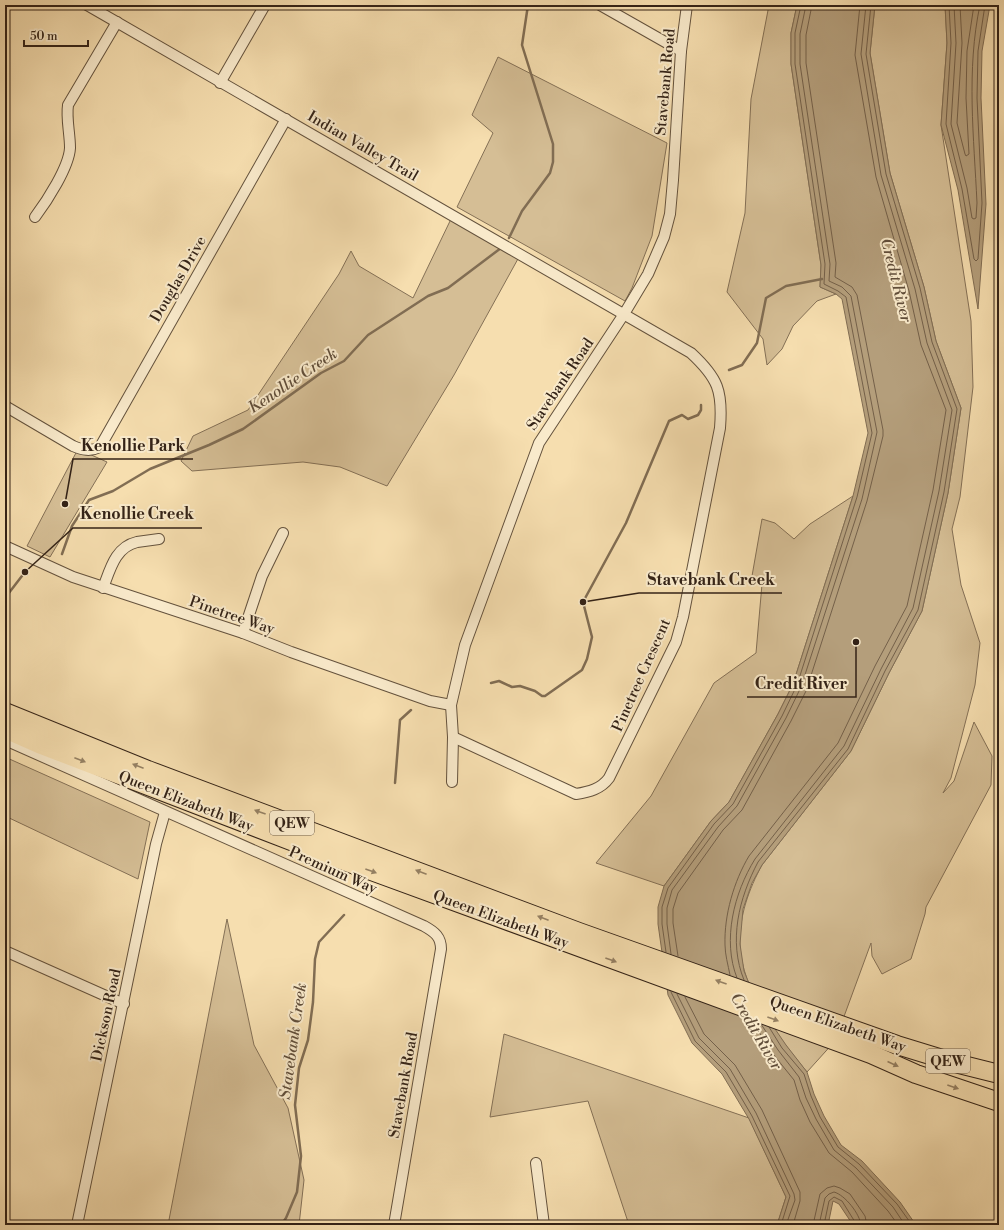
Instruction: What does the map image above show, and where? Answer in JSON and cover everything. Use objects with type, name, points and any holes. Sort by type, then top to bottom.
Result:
[{"type":"highway","name":"Queen Elizabeth Way","points":[[5,712],[577,939]]},
{"type":"highway","name":"Queen Elizabeth Way","points":[[5,730],[317,851],[577,939],[874,1046],[999,1074]]},
{"type":"highway","name":"Queen Elizabeth Way","points":[[874,1046],[916,1074],[999,1102]]},
{"type":"street","name":"Indian Valley Trail","points":[[87,5],[624,314]]},
{"type":"street","points":[[220,82],[265,5]]},
{"type":"street","points":[[600,5],[681,50]]},
{"type":"street","name":"Stavebank Road","points":[[452,782],[453,737],[451,705],[465,645],[538,443],[624,314],[653,261],[664,237],[670,214],[681,50],[687,5]]},
{"type":"street","points":[[35,217],[46,202],[67,162],[70,150],[67,114],[68,105],[117,22]]},
{"type":"street","name":"Douglas Drive","points":[[5,406],[82,450],[93,451],[100,447],[286,119]]},
{"type":"street","name":"Pinetree Crescent","points":[[453,737],[576,794],[585,793],[603,786],[609,778],[676,642],[688,596],[720,428],[722,410],[719,392],[714,377],[704,365],[691,353],[624,314]]},
{"type":"street","points":[[244,633],[262,576],[283,533]]},
{"type":"street","points":[[103,588],[119,552],[126,546],[136,542],[159,539]]},
{"type":"street","name":"Pinetree Way","points":[[5,546],[73,577],[103,588],[244,633],[291,652],[430,701],[451,705]]},
{"type":"street","name":"Premium Way","points":[[5,740],[424,926],[436,934],[439,938],[441,949]]},
{"type":"street","name":"Dickson Road","points":[[77,1225],[156,844],[166,812]]},
{"type":"street","name":"Stavebank Road","points":[[394,1225],[441,949]]},
{"type":"street","points":[[5,951],[124,1004]]},
{"type":"street","points":[[536,1163],[544,1225]]},
{"type":"shaded area","points":[[769,5],[797,5],[791,33],[791,64],[821,265],[820,287],[836,294],[817,301],[793,326],[782,349],[767,365],[763,339],[727,292],[745,213],[751,99]]},
{"type":"shaded area","points":[[875,5],[945,5],[947,43],[941,125],[971,321],[973,387],[960,497],[952,529],[961,585],[980,643],[975,685],[951,778],[943,793],[954,781],[974,722],[992,756],[991,785],[926,907],[911,959],[882,974],[872,956],[871,943],[835,1041],[807,1072],[763,1012],[747,979],[742,961],[740,944],[743,913],[749,893],[762,865],[851,751],[889,673],[922,611],[948,493],[961,408],[936,341],[924,287],[890,173],[870,53]]},
{"type":"shaded area","points":[[498,57],[667,143],[652,236],[632,288],[625,301],[457,207],[493,133],[472,115]]},
{"type":"shaded area","points":[[451,219],[519,257],[454,375],[387,486],[340,467],[303,462],[192,471],[181,461],[193,436],[248,410],[339,274],[351,251],[359,266],[413,298]]},
{"type":"shaded area","points":[[78,449],[107,462],[50,557],[27,546]]},
{"type":"shaded area","points":[[853,496],[793,684],[729,802],[711,821],[664,886],[596,863],[651,796],[714,683],[756,653],[762,584],[752,576],[762,519],[775,523],[794,539],[810,524]]},
{"type":"shaded area","points":[[5,757],[150,822],[138,879],[5,816]]},
{"type":"shaded area","points":[[227,919],[254,1045],[288,1108],[304,1180],[299,1225],[168,1225]]},
{"type":"shaded area","points":[[504,1034],[749,1118],[786,1197],[777,1225],[629,1225],[588,1101],[490,1117]]},
{"type":"water","name":"Credit River","points":[[797,5],[875,5],[870,53],[890,173],[924,287],[936,341],[961,408],[948,493],[922,611],[889,673],[851,751],[762,865],[752,883],[743,909],[740,944],[744,971],[756,1001],[786,1045],[807,1072],[814,1094],[824,1116],[841,1145],[862,1161],[900,1202],[916,1225],[853,1225],[839,1204],[833,1201],[828,1225],[777,1225],[786,1197],[749,1119],[722,1074],[692,1043],[668,995],[658,924],[658,907],[664,886],[711,821],[729,802],[793,684],[853,496],[868,433],[842,299],[836,294],[820,287],[821,265],[791,64],[791,33]]},
{"type":"water","points":[[945,5],[990,5],[982,51],[981,98],[986,204],[978,309],[958,190],[941,125],[947,43]]},
{"type":"waterway","name":"Kenollie Creek","points":[[509,238],[522,211],[550,173],[553,162],[553,144],[522,45],[528,5]]},
{"type":"waterway","name":"Kenollie Creek","points":[[62,554],[72,526],[89,500],[113,491],[150,469],[209,445],[243,429],[321,373],[344,361],[368,335],[428,296],[448,288],[501,248]]},
{"type":"waterway","name":"Stavebank Creek","points":[[729,370],[742,365],[757,343],[766,298],[786,286],[822,279]]},
{"type":"waterway","name":"Stavebank Creek","points":[[491,683],[499,681],[512,687],[520,686],[545,696],[582,670],[587,659],[592,637],[583,602],[626,523],[669,421],[682,415],[688,419],[698,415],[701,410],[701,405]]},
{"type":"waterway","name":"Kenollie Creek","points":[[5,598],[25,572]]},
{"type":"waterway","name":"Stavebank Creek","points":[[395,783],[400,720],[411,710]]},
{"type":"waterway","name":"Stavebank Creek","points":[[281,1225],[286,1218],[297,1192],[301,1156],[295,1105],[299,1068],[308,1040],[313,1002],[315,959],[319,942],[344,915]]},
{"type":"place","name":"Kenollie Park","points":[[65,504]]},
{"type":"place","name":"Kenollie Creek","points":[[25,572]]},
{"type":"place","name":"Stavebank Creek","points":[[583,602]]},
{"type":"place","name":"Credit River","points":[[856,642]]}]
